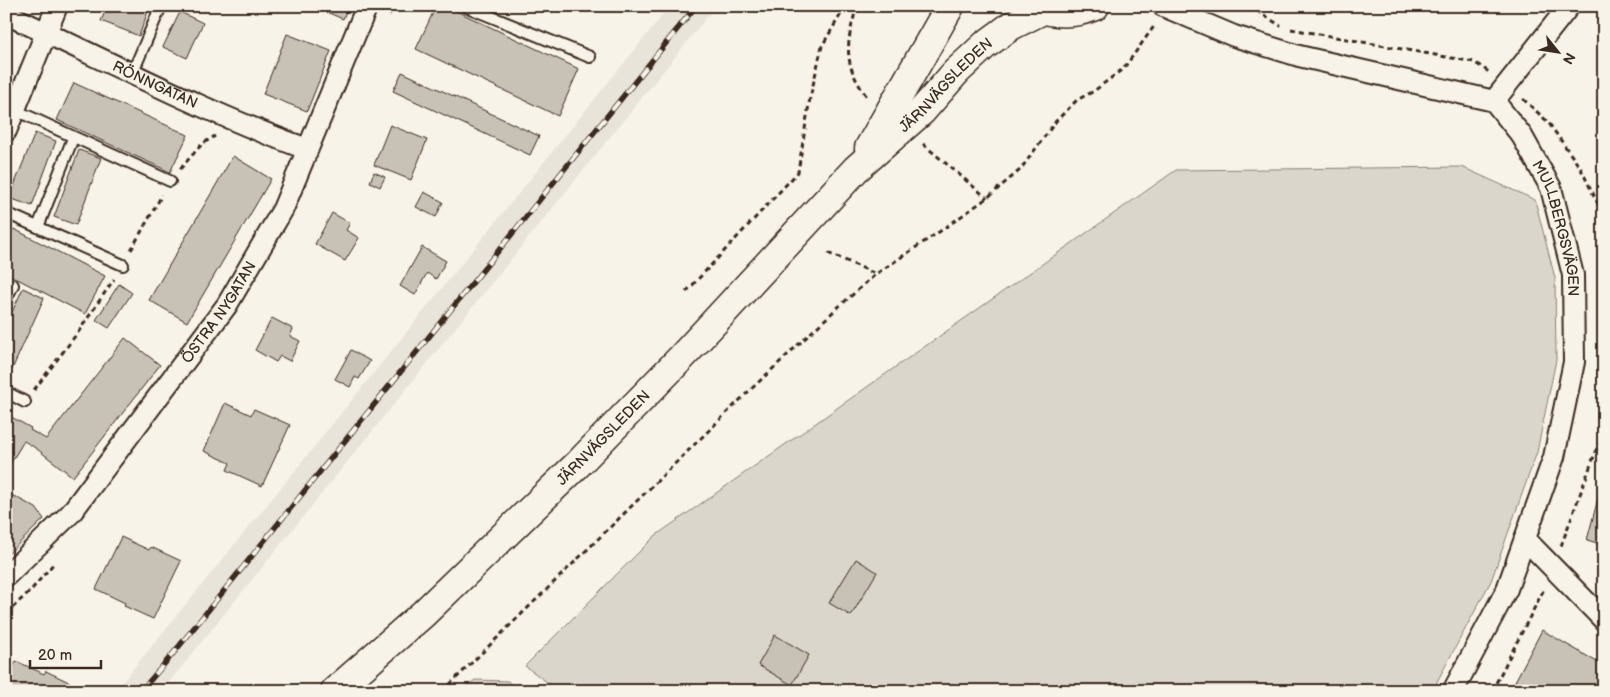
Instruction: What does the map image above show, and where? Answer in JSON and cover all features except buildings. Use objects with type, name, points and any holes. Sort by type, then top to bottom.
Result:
[{"type":"main road","name":"JÄRNVÄGSLEDEN","points":[[856,170],[929,46],[950,6]]},
{"type":"main road","points":[[1038,8],[1056,13],[1070,13],[1083,11],[1095,6]]},
{"type":"main road","name":"JÄRNVÄGSLEDEN","points":[[334,691],[423,614],[577,465],[681,358],[856,170],[922,111],[956,72],[985,45],[1038,8]]},
{"type":"street","points":[[6,131],[57,6]]},
{"type":"street","name":"ÖSTRA NYGATAN","points":[[6,576],[71,513],[227,306],[283,209],[367,6]]},
{"type":"street","points":[[1165,8],[1234,36],[1299,56],[1494,101],[1569,6]]},
{"type":"street","name":"RÖNNGATAN","points":[[6,14],[132,74],[266,134],[307,148]]},
{"type":"street","name":"MULLBERGSVÄGEN","points":[[1453,691],[1507,589],[1554,457],[1574,362],[1574,275],[1551,188],[1522,136],[1494,101]]},
{"type":"street","points":[[1525,539],[1604,620]]},
{"type":"lane","points":[[132,74],[161,6]]},
{"type":"lane","points":[[465,6],[590,57]]},
{"type":"lane","points":[[15,110],[170,181]]},
{"type":"lane","points":[[38,227],[73,138]]},
{"type":"lane","points":[[6,214],[124,265]]},
{"type":"lane","points":[[6,299],[13,285]]},
{"type":"lane","points":[[6,392],[25,402]]},
{"type":"path","points":[[857,6],[849,36],[848,58],[860,87],[870,100]]},
{"type":"path","points":[[686,292],[798,172],[810,98],[822,46],[841,14],[857,6]]},
{"type":"path","points":[[1250,6],[1282,27],[1474,62],[1507,84],[1548,122],[1580,169],[1604,216]]},
{"type":"path","points":[[443,691],[746,394],[876,274],[987,198],[1020,170],[1056,121],[1077,100],[1094,91],[1124,68],[1165,8]]},
{"type":"path","points":[[918,139],[987,198]]},
{"type":"path","points":[[828,253],[876,274]]},
{"type":"path","points":[[25,402],[79,331],[124,265]]},
{"type":"shaded area","points":[[670,6],[716,6],[162,691],[115,691],[267,505]]},
{"type":"shaded area","points":[[1462,167],[1535,200],[1555,278],[1556,360],[1537,452],[1491,581],[1432,691],[559,691],[525,666],[655,536],[1176,170]]},
{"type":"shaded area","points":[[475,680],[508,681],[516,691],[460,691]]},
{"type":"railway","points":[[141,691],[696,6]]}]
